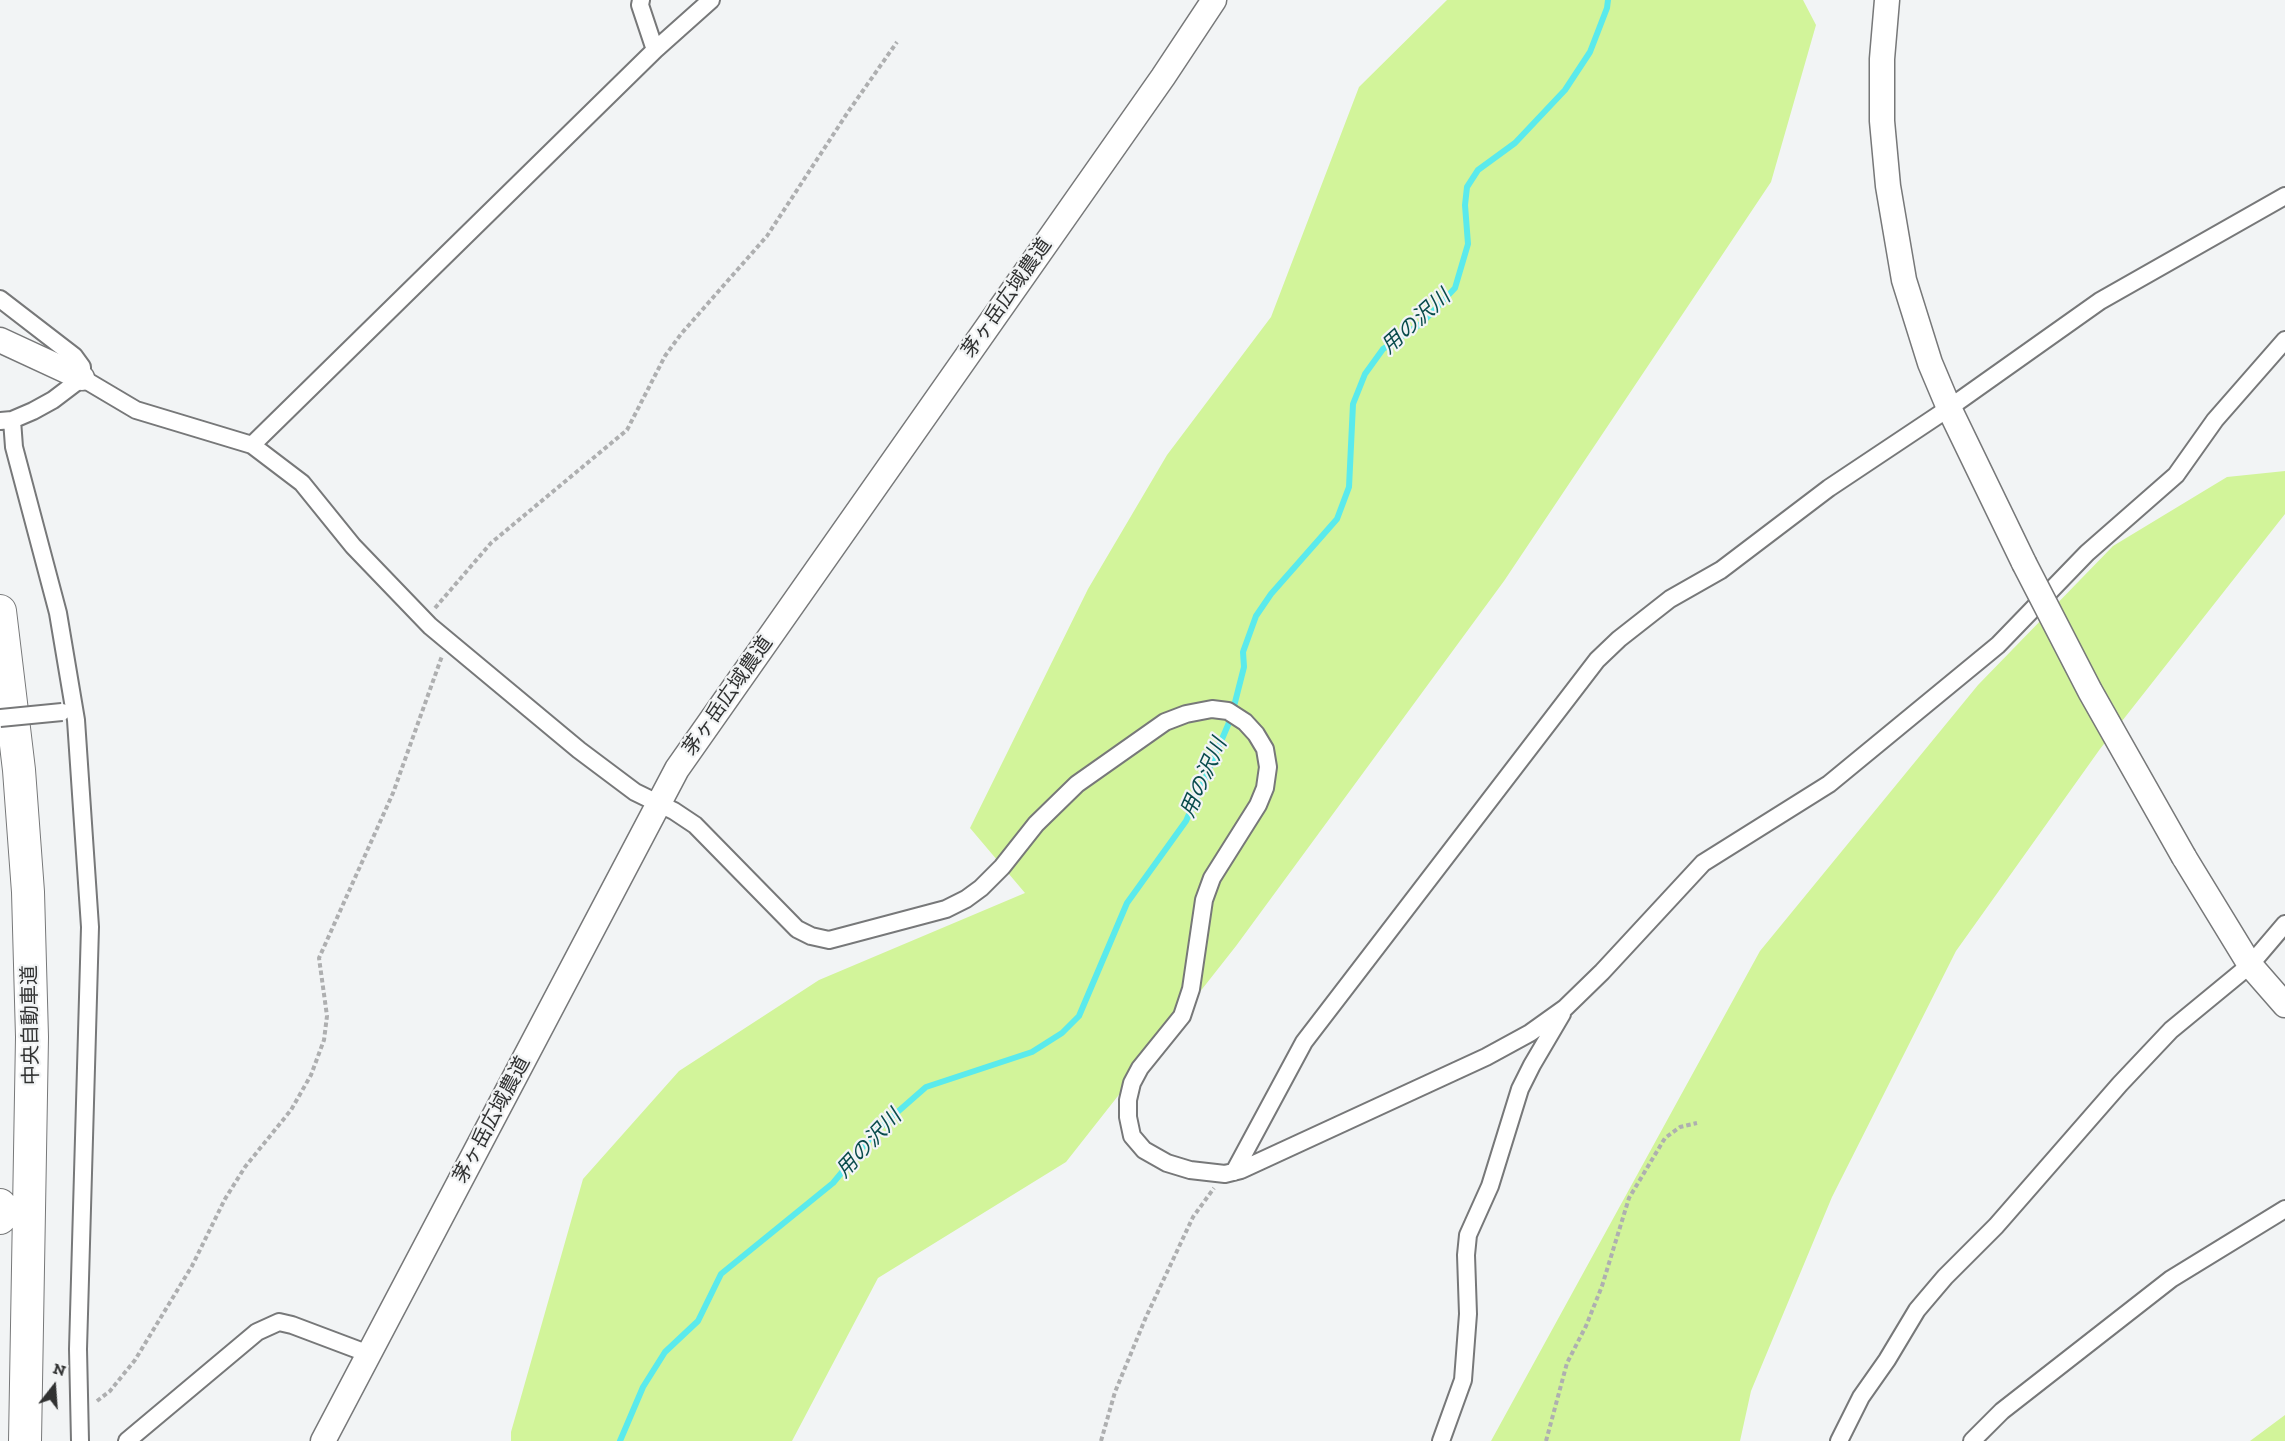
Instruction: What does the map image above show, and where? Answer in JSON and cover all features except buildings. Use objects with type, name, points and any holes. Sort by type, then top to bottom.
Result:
[{"type":"highway","name":"中央自動車道","points":[[0,611],[19,770],[28,892],[32,1037],[26,1441]]},
{"type":"highway","points":[[0,1205],[0,1218]]},
{"type":"street","points":[[641,0],[640,5],[655,50]]},
{"type":"street","points":[[252,445],[655,50],[711,0]]},
{"type":"street","name":"茅ヶ岳広域農道","points":[[323,1441],[677,770],[1163,77],[1214,0]]},
{"type":"street","points":[[1887,0],[1882,59],[1882,122],[1897,249],[1915,318],[1930,363],[1949,408],[2024,563],[2090,691],[2184,857],[2250,965],[2285,1005]]},
{"type":"street","points":[[1229,1173],[1304,1042],[1597,660],[1636,625],[1670,599],[1721,570],[1829,488],[1949,408],[2100,301],[2285,196]]},
{"type":"street","points":[[0,298],[74,356],[82,367],[82,378]]},
{"type":"street","points":[[0,340],[82,378],[136,410],[252,445],[302,483],[353,546],[425,620],[579,750],[634,792],[675,811],[695,825],[797,929],[811,936],[829,939],[946,909],[981,888],[1002,867],[1036,824],[1077,784],[1165,722],[1186,714],[1212,709],[1228,711],[1245,722],[1256,734],[1264,749],[1268,766],[1266,788],[1258,805],[1212,878],[1204,900],[1191,989],[1182,1016],[1140,1068],[1132,1083],[1128,1100],[1128,1117],[1132,1136],[1144,1150],[1167,1163],[1190,1170],[1229,1173],[1486,1057],[1530,1033],[1565,1008],[1602,972],[1703,863],[1829,784],[1998,645],[2087,553],[2176,475],[2216,420],[2285,340]]},
{"type":"street","points":[[80,1441],[78,1349],[90,927],[57,613],[6,421],[53,400],[82,378]]},
{"type":"street","points":[[0,718],[69,711]]},
{"type":"street","points":[[1839,1441],[1861,1397],[1887,1360],[1917,1310],[1945,1277],[1996,1226],[2120,1084],[2171,1030],[2250,965],[2285,924]]},
{"type":"street","points":[[1441,1441],[1463,1380],[1468,1314],[1466,1255],[1468,1235],[1490,1186],[1520,1089],[1565,1008]]},
{"type":"street","points":[[1972,1441],[2002,1411],[2172,1279],[2285,1209]]},
{"type":"street","points":[[127,1441],[257,1332],[279,1322],[369,1354]]},
{"type":"path","points":[[425,620],[490,543],[627,430],[665,356],[681,334],[767,236],[897,42]]},
{"type":"path","points":[[79,1414],[110,1391],[135,1360],[192,1266],[225,1198],[245,1167],[291,1110],[311,1075],[324,1040],[327,1016],[319,958],[393,793],[438,664],[449,641]]},
{"type":"path","points":[[1546,1441],[1567,1363],[1586,1326],[1602,1286],[1629,1198],[1665,1138],[1680,1127],[1697,1123]]},
{"type":"path","points":[[1101,1441],[1115,1392],[1146,1317],[1193,1217],[1229,1173]]},
{"type":"green space","points":[[1447,0],[1803,0],[1816,25],[1771,182],[1504,581],[1236,946],[1066,1162],[878,1278],[792,1441],[511,1441],[511,1432],[583,1179],[679,1071],[819,980],[1025,893],[970,828],[1088,589],[1167,455],[1271,317],[1359,87]]},
{"type":"green space","points":[[2285,471],[2285,514],[2100,749],[1956,951],[1832,1197],[1751,1391],[1740,1441],[1491,1441],[1760,951],[1978,685],[2113,546],[2227,477]]},
{"type":"green space","points":[[2285,1415],[2285,1441],[2250,1441]]},
{"type":"waterway","name":"用の沢川","points":[[620,1441],[643,1387],[665,1352],[698,1321],[721,1274],[833,1183],[877,1130],[926,1087],[1032,1052],[1062,1033],[1079,1016],[1127,903],[1186,821],[1204,781],[1231,718],[1244,667],[1243,652],[1256,616],[1271,594],[1337,519],[1349,487],[1353,404],[1365,374],[1383,349],[1422,323],[1455,288],[1468,244],[1465,205],[1467,187],[1478,170],[1515,143],[1565,90],[1590,52],[1608,0]]}]
